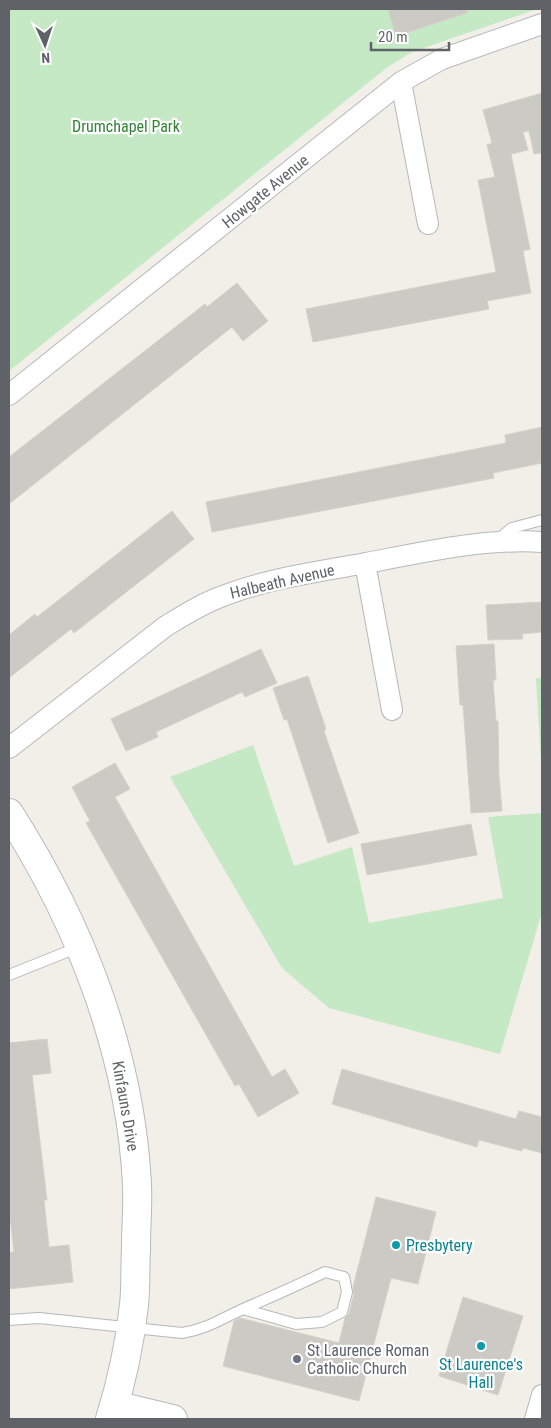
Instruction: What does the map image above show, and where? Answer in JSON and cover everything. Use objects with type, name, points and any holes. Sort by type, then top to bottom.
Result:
[{"type":"street","name":"Howgate Avenue","points":[[9,395],[401,82],[442,59],[542,24]]},
{"type":"street","points":[[401,82],[428,224]]},
{"type":"street","name":"Halbeath Avenue","points":[[9,748],[166,626],[194,609],[222,596],[254,586],[424,552],[494,542],[542,542]]},
{"type":"street","points":[[365,563],[392,710]]},
{"type":"street","name":"Kinfauns Drive","points":[[9,813],[57,896],[97,987],[111,1031],[128,1106],[137,1186],[134,1303],[131,1328],[112,1412]]},
{"type":"street","points":[[535,1419],[542,1395]]},
{"type":"street","points":[[112,1412],[173,1419]]},
{"type":"lane","points":[[494,542],[512,528],[542,520]]},
{"type":"lane","points":[[9,976],[80,947]]},
{"type":"lane","points":[[9,1320],[39,1318],[182,1332],[200,1330],[243,1310],[274,1297],[325,1272],[344,1277],[348,1292],[342,1312],[322,1322],[296,1324],[243,1310]]},
{"type":"green space","name":"Drumchapel Park","points":[[9,9],[537,9],[412,52],[389,66],[9,371]]},
{"type":"green space","points":[[536,678],[542,678],[542,777]]},
{"type":"green space","points":[[253,745],[294,866],[352,847],[369,923],[503,898],[488,817],[542,813],[542,912],[500,1054],[329,1008],[282,968],[170,777]]},
{"type":"building","points":[[388,9],[467,9],[467,13],[396,36]]},
{"type":"building","points":[[542,93],[542,153],[534,154],[529,131],[523,132],[528,150],[511,154],[530,249],[523,251],[531,293],[487,301],[489,309],[313,342],[306,309],[496,272],[478,180],[495,177],[487,145],[492,143],[483,110]]},
{"type":"building","points":[[237,283],[268,321],[243,341],[232,327],[9,504],[9,457],[205,304],[207,307]]},
{"type":"building","points":[[542,427],[542,463],[493,473],[494,478],[212,532],[206,502],[506,443],[505,435]]},
{"type":"building","points":[[172,511],[194,539],[74,633],[71,629],[9,678],[9,635],[35,614],[37,617]]},
{"type":"building","points":[[542,602],[542,632],[522,634],[523,639],[488,640],[486,605]]},
{"type":"building","points":[[494,644],[496,680],[493,680],[496,721],[498,721],[502,811],[471,813],[463,705],[460,705],[456,646]]},
{"type":"building","points":[[261,649],[277,683],[245,697],[242,692],[156,732],[158,737],[126,751],[111,719]]},
{"type":"building","points":[[308,676],[326,729],[324,731],[359,833],[328,843],[287,719],[284,720],[273,688]]},
{"type":"building","points":[[115,763],[130,789],[115,797],[272,1077],[285,1069],[299,1093],[258,1117],[239,1084],[235,1086],[86,823],[90,821],[72,787]]},
{"type":"building","points":[[471,824],[477,855],[367,875],[361,844]]},
{"type":"building","points":[[47,1039],[51,1073],[32,1075],[47,1200],[44,1200],[49,1247],[69,1245],[73,1282],[9,1289],[9,1252],[14,1252],[9,1207],[9,1043]]},
{"type":"building","points":[[342,1069],[516,1119],[519,1111],[542,1117],[542,1153],[523,1148],[522,1151],[479,1140],[477,1147],[332,1104]]},
{"type":"building","points":[[376,1197],[436,1212],[418,1284],[391,1278],[359,1401],[223,1366],[234,1321],[240,1318],[339,1343],[345,1318],[349,1314],[354,1294],[353,1287]]},
{"type":"building","name":"St Laurence's Hall","points":[[463,1297],[523,1316],[498,1395],[439,1376]]},
{"type":"place","name":"Presbytery","points":[[396,1245]]},
{"type":"place","name":"St Laurence's Hall","points":[[481,1346]]},
{"type":"place","name":"St Laurence Roman Catholic Church","points":[[297,1359]]}]
